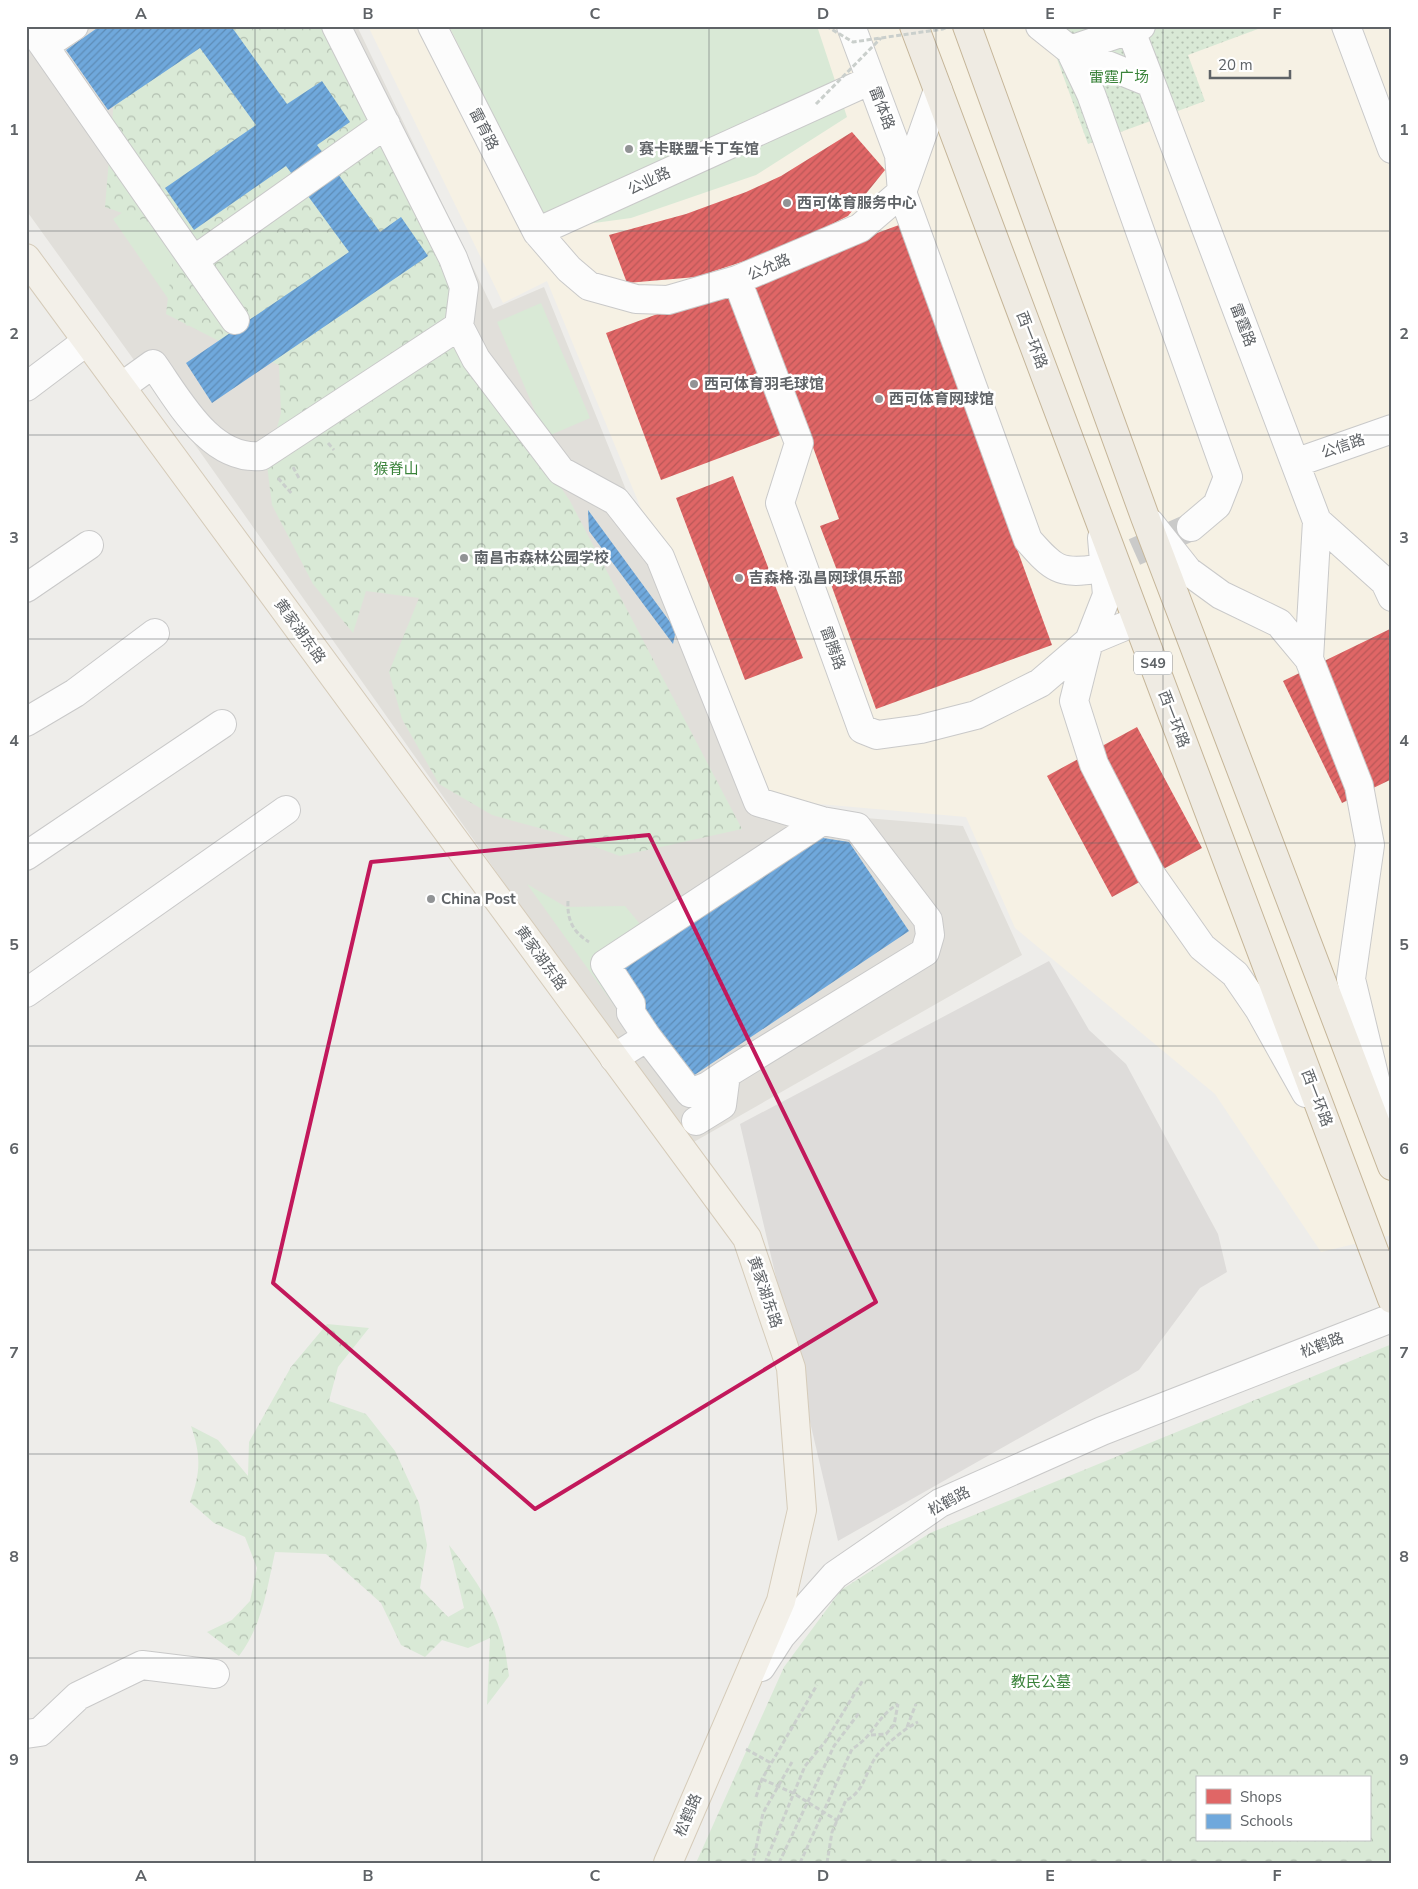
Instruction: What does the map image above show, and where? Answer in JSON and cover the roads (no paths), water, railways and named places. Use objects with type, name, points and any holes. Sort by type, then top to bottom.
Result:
[{"type":"highway","name":"西一环路","points":[[914,26],[1336,1146],[1388,1310]]},
{"type":"highway","points":[[967,26],[1145,517],[1392,1166]]},
{"type":"main road","name":"黄家湖东路","points":[[26,258],[747,1238],[790,1368],[802,1510],[781,1601],[734,1708]]},
{"type":"main road","name":"松鹤路","points":[[668,1863],[734,1708]]},
{"type":"street","points":[[74,26],[37,36],[146,173],[194,260],[235,320]]},
{"type":"street","points":[[336,26],[454,258],[464,287],[459,326],[476,359],[561,471],[616,501],[660,557],[758,802],[822,821],[858,827],[928,920],[930,935],[925,952],[708,1086],[690,1093],[630,1013],[631,1004],[606,964],[822,821]]},
{"type":"street","name":"雷育路","points":[[432,26],[537,232]]},
{"type":"street","name":"雷体路","points":[[851,26],[900,155],[902,192],[1028,540],[1051,566],[1074,572],[1096,569]]},
{"type":"street","points":[[1040,26],[1070,50],[1151,83]]},
{"type":"street","points":[[1346,26],[1392,149]]},
{"type":"street","points":[[1070,50],[1134,27]]},
{"type":"street","name":"雷霆路","points":[[1134,27],[1151,83],[1316,520],[1309,659]]},
{"type":"street","points":[[1070,50],[1091,94],[1228,477],[1216,505],[1191,527]]},
{"type":"street","name":"公业路","points":[[537,232],[871,80]]},
{"type":"street","name":"公允路","points":[[537,232],[570,269],[589,286],[636,299],[668,300],[737,280],[860,228],[902,192],[938,90]]},
{"type":"street","points":[[194,260],[386,124]]},
{"type":"street","name":"雷腾路","points":[[737,280],[799,443],[780,503],[862,729],[877,735],[921,729],[976,715],[1040,683],[1089,641],[1137,621]]},
{"type":"street","points":[[121,387],[153,364],[186,411],[208,435],[228,449],[247,457],[261,456],[459,326]]},
{"type":"street","points":[[26,386],[87,341]]},
{"type":"street","name":"公信路","points":[[1294,463],[1392,429]]},
{"type":"street","points":[[1145,517],[1188,571],[1221,595],[1280,623],[1309,659],[1359,786],[1370,845],[1352,979],[1392,1148]]},
{"type":"street","points":[[1316,520],[1385,582],[1392,597]]},
{"type":"street","points":[[1101,524],[1107,595],[1089,641],[1074,701],[1094,764],[1150,873],[1202,947],[1235,974],[1254,1002],[1336,1146]]},
{"type":"street","points":[[26,588],[89,545]]},
{"type":"street","points":[[26,722],[75,693],[154,632]]},
{"type":"street","points":[[26,856],[222,724]]},
{"type":"street","points":[[26,993],[286,810]]},
{"type":"street","points":[[614,1058],[647,1037]]},
{"type":"street","points":[[696,1121],[722,1105],[726,1074]]},
{"type":"street","name":"松鹤路","points":[[734,1708],[781,1636],[835,1575],[940,1503],[1102,1431],[1388,1310]]},
{"type":"street","points":[[26,1734],[40,1732],[78,1696],[142,1665],[215,1674]]},
{"type":"tunnel","points":[[1096,569],[1191,527]]},
{"type":"place","name":"赛卡联盟卡丁车馆","points":[[629,149]]},
{"type":"place","name":"西可体育服务中心","points":[[787,203]]},
{"type":"place","name":"西可体育羽毛球馆","points":[[694,384]]},
{"type":"place","name":"西可体育网球馆","points":[[879,399]]},
{"type":"place","name":"南昌市森林公园学校","points":[[464,558]]},
{"type":"place","name":"吉森格·泓昌网球俱乐部","points":[[739,578]]},
{"type":"place","name":"China Post","points":[[431,899]]},
{"type":"park label","name":"雷霆广场","points":[[1119,77]]},
{"type":"park label","name":"猴脊山","points":[[396,469]]},
{"type":"park label","name":"教民公墓","points":[[1041,1682]]}]
